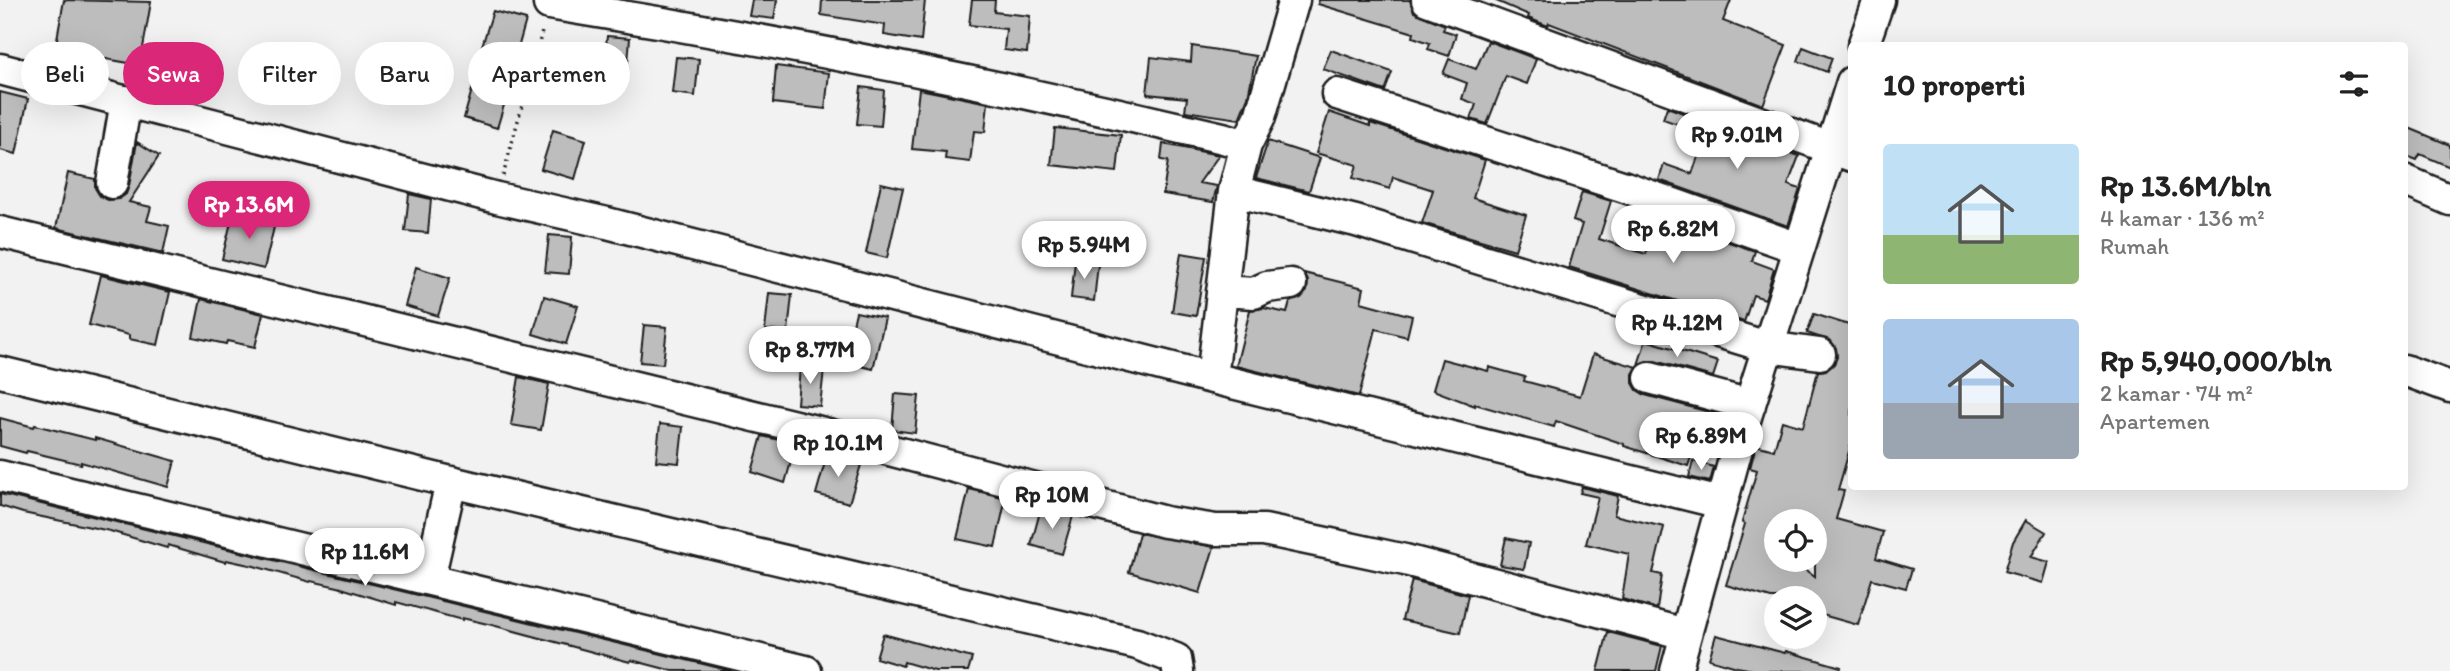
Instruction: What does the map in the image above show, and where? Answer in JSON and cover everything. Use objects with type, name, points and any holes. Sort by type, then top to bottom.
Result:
[{"type":"street","points":[[1212,378],[1234,191],[1246,145],[1260,117],[1294,0]]},
{"type":"street","points":[[1427,0],[1841,152]]},
{"type":"street","points":[[1865,42],[1879,0]]},
{"type":"street","points":[[550,2],[770,41],[1171,125],[1246,145]]},
{"type":"street","points":[[0,69],[123,100]]},
{"type":"street","points":[[1338,94],[1625,187],[1798,248]]},
{"type":"street","points":[[112,183],[125,105]]},
{"type":"street","points":[[141,105],[497,198],[1721,503]]},
{"type":"street","points":[[1676,671],[1721,503],[1767,347],[1798,248],[1841,152],[1848,107]]},
{"type":"street","points":[[2408,182],[2450,200]]},
{"type":"street","points":[[1234,191],[1370,225],[1767,347],[1820,354]]},
{"type":"street","points":[[0,232],[811,430],[1166,522],[1216,530],[1264,530],[1339,546],[1685,634]]},
{"type":"street","points":[[1222,291],[1254,293],[1267,287],[1291,284]]},
{"type":"street","points":[[2408,371],[2450,387]]},
{"type":"street","points":[[0,372],[1137,644],[1175,659],[1178,671]]},
{"type":"street","points":[[1650,378],[1750,405]]},
{"type":"street","points":[[0,476],[806,671]]},
{"type":"street","points":[[429,579],[451,482]]},
{"type":"path","points":[[497,198],[550,2]]},
{"type":"building","points":[[64,0],[151,2],[144,42],[123,42],[123,62],[109,60],[109,42],[56,42]]},
{"type":"building","points":[[752,0],[777,0],[774,19],[749,16]]},
{"type":"building","points":[[822,0],[925,0],[921,41],[884,35],[885,25],[821,15]]},
{"type":"building","points":[[972,0],[995,0],[994,12],[1030,16],[1027,53],[1004,50],[1006,29],[969,25]]},
{"type":"building","points":[[1319,0],[1410,0],[1414,12],[1445,25],[1443,30],[1456,34],[1449,56],[1428,49],[1430,43],[1413,37],[1414,33],[1318,4]]},
{"type":"building","points":[[1494,0],[1731,0],[1723,21],[1786,45],[1763,105],[1549,23],[1548,26]]},
{"type":"building","points":[[493,11],[526,20],[520,42],[483,42]]},
{"type":"building","points":[[607,36],[630,38],[630,42],[606,42]]},
{"type":"building","points":[[1488,41],[1536,59],[1527,84],[1506,76],[1487,124],[1471,119],[1476,104],[1462,99],[1467,83],[1443,74],[1449,59],[1476,69]]},
{"type":"building","points":[[1192,46],[1256,56],[1248,97],[1239,119],[1185,111],[1187,98],[1147,94],[1151,57],[1191,62]]},
{"type":"building","points":[[1803,47],[1832,58],[1827,72],[1798,61]]},
{"type":"building","points":[[1331,50],[1392,72],[1385,91],[1323,69]]},
{"type":"building","points":[[676,57],[699,59],[695,96],[672,93]]},
{"type":"building","points":[[776,66],[829,73],[825,109],[773,103]]},
{"type":"building","points":[[861,87],[884,90],[881,126],[857,124]]},
{"type":"building","points":[[919,89],[988,103],[985,132],[974,131],[970,162],[945,159],[946,152],[912,149]]},
{"type":"building","points":[[0,92],[21,97],[21,105],[27,105],[16,154],[0,150]]},
{"type":"building","points":[[468,104],[504,105],[497,128],[464,118]]},
{"type":"building","points":[[1667,107],[1799,156],[1788,185],[1800,189],[1788,226],[1659,180],[1664,164],[1692,174],[1706,134],[1663,119]]},
{"type":"building","points":[[1329,112],[1485,160],[1473,198],[1526,215],[1515,250],[1422,223],[1433,190],[1393,177],[1390,189],[1353,178],[1357,165],[1316,153]]},
{"type":"building","points":[[1055,128],[1121,135],[1117,172],[1051,165]]},
{"type":"building","points":[[2408,128],[2450,145],[2450,167],[2420,154],[2417,160],[2408,157]]},
{"type":"building","points":[[553,130],[586,140],[575,179],[541,169]]},
{"type":"building","points":[[1268,141],[1320,158],[1309,191],[1256,178]]},
{"type":"building","points":[[137,142],[159,156],[129,202],[151,207],[147,221],[169,226],[163,253],[56,228],[68,173],[95,179],[95,188],[100,196],[108,200],[119,199],[126,194],[129,186]]},
{"type":"building","points":[[1163,144],[1219,155],[1199,183],[1217,186],[1213,202],[1163,194],[1168,161],[1161,160]]},
{"type":"building","points":[[881,183],[903,188],[887,258],[866,253]]},
{"type":"building","points":[[1582,192],[1611,201],[1599,239],[1646,254],[1654,230],[1681,238],[1685,227],[1755,251],[1752,261],[1774,269],[1765,299],[1753,295],[1744,322],[1569,267],[1582,224],[1573,221]]},
{"type":"building","points":[[409,194],[431,199],[428,233],[405,231]]},
{"type":"building","points":[[233,214],[275,223],[264,269],[222,259]]},
{"type":"building","points":[[549,235],[572,237],[569,274],[545,272]]},
{"type":"building","points":[[1181,253],[1206,257],[1196,316],[1172,312]]},
{"type":"building","points":[[1075,261],[1098,264],[1094,301],[1071,298]]},
{"type":"building","points":[[416,267],[450,278],[438,316],[405,306]]},
{"type":"building","points":[[1304,273],[1364,288],[1361,302],[1412,316],[1407,337],[1376,329],[1359,396],[1236,366],[1250,310],[1264,308],[1287,313],[1290,302],[1301,298],[1307,291],[1308,281]]},
{"type":"building","points":[[101,275],[170,292],[158,345],[129,339],[129,335],[89,325]]},
{"type":"building","points":[[769,293],[792,295],[788,332],[765,330]]},
{"type":"building","points":[[544,296],[578,306],[566,344],[533,334]]},
{"type":"building","points":[[201,299],[263,314],[255,347],[193,337]]},
{"type":"building","points":[[856,312],[885,318],[873,369],[844,362]]},
{"type":"building","points":[[1814,314],[1848,325],[1848,455],[1838,490],[1844,491],[1836,519],[1883,532],[1876,558],[1912,569],[1906,588],[1872,579],[1858,625],[1827,616],[1827,586],[1764,586],[1764,596],[1726,585],[1745,524],[1742,522],[1757,470],[1750,468],[1756,445],[1774,450],[1782,421],[1803,427],[1818,371],[1827,370],[1834,364],[1837,357],[1836,348],[1831,341],[1807,333]]},
{"type":"building","points":[[644,325],[667,327],[663,364],[640,362]]},
{"type":"building","points":[[1646,340],[1718,362],[1713,377],[1655,361],[1638,365]]},
{"type":"building","points":[[1593,354],[1637,367],[1633,374],[1633,383],[1637,390],[1645,395],[1728,417],[1723,435],[1700,429],[1688,466],[1556,421],[1554,427],[1475,406],[1433,390],[1442,359],[1488,371],[1489,367],[1525,377],[1524,381],[1580,396]]},
{"type":"building","points":[[800,367],[824,369],[820,406],[797,404]]},
{"type":"building","points":[[519,377],[549,384],[541,430],[511,425]]},
{"type":"building","points":[[895,394],[919,396],[915,433],[892,430]]},
{"type":"building","points":[[0,418],[95,438],[175,461],[168,487],[81,462],[0,446]]},
{"type":"building","points":[[660,424],[683,427],[679,463],[656,461]]},
{"type":"building","points":[[762,436],[796,444],[785,483],[752,472]]},
{"type":"building","points":[[827,455],[861,465],[849,503],[816,494]]},
{"type":"building","points":[[1693,461],[1714,467],[1710,482],[1689,477]]},
{"type":"building","points":[[1582,487],[1618,496],[1614,515],[1664,527],[1653,573],[1662,575],[1657,609],[1622,599],[1629,554],[1586,544],[1598,497],[1580,493]]},
{"type":"building","points":[[969,489],[1006,498],[995,547],[957,539]]},
{"type":"building","points":[[0,494],[732,671],[673,671],[631,660],[630,662],[492,625],[462,620],[396,602],[396,605],[254,566],[226,560],[225,562],[168,545],[167,548],[110,531],[23,513],[0,506]]},
{"type":"building","points":[[1041,508],[1073,516],[1062,554],[1031,545]]},
{"type":"building","points":[[2026,520],[2046,532],[2031,557],[2049,562],[2043,583],[2004,572],[2013,542]]},
{"type":"building","points":[[1139,533],[1214,547],[1200,593],[1129,572]]},
{"type":"building","points":[[1506,538],[1529,543],[1524,569],[1500,565]]},
{"type":"building","points":[[1412,580],[1468,595],[1460,633],[1402,620]]},
{"type":"building","points":[[1608,632],[1662,646],[1656,671],[1598,671]]},
{"type":"building","points":[[883,634],[972,658],[968,671],[935,671],[904,662],[903,666],[876,658]]},
{"type":"building","points":[[1716,635],[1841,667],[1840,671],[1759,671],[1709,659]]}]
